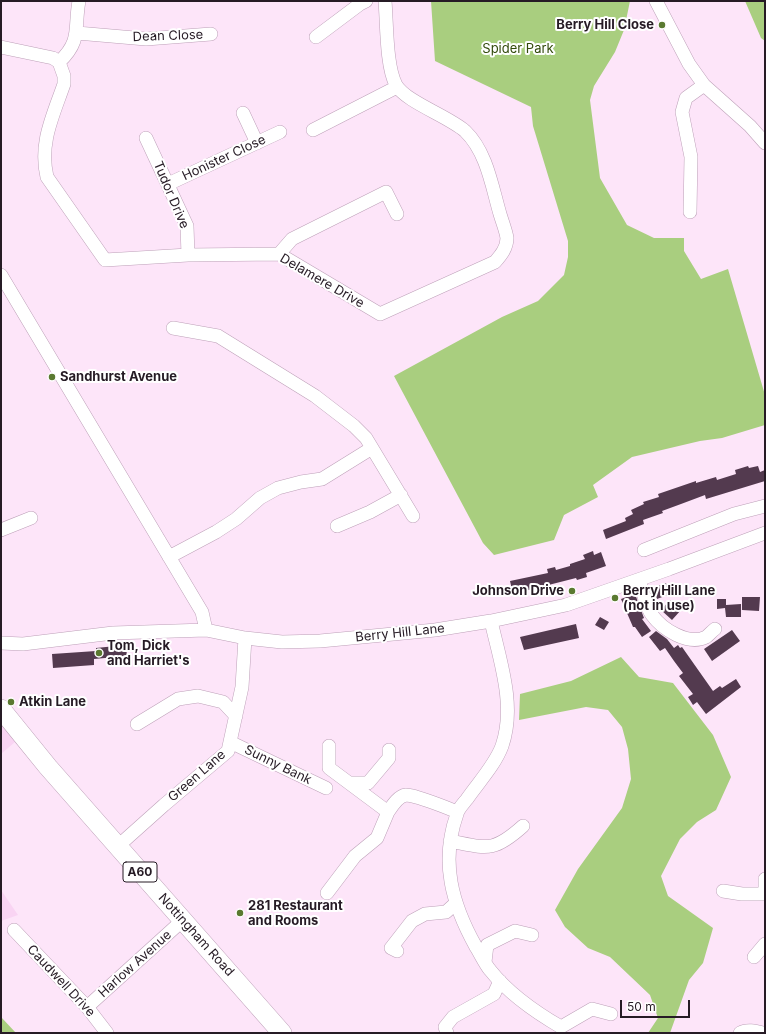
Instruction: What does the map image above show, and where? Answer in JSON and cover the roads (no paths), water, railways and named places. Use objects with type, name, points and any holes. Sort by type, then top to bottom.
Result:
[{"type":"highway","name":"Nottingham Road","points":[[1,709],[48,767],[282,1033]]},
{"type":"street","points":[[1,47],[53,58],[59,62],[67,55],[77,33],[79,1]]},
{"type":"street","points":[[316,37],[366,1]]},
{"type":"street","points":[[313,130],[397,87],[391,73],[385,1]]},
{"type":"street","points":[[656,1],[689,64],[704,85],[750,126],[765,142]]},
{"type":"street","name":"Dean Close","points":[[77,33],[146,39],[211,34]]},
{"type":"street","name":"Delamere Drive","points":[[59,62],[64,76],[64,84],[44,146],[43,161],[47,177],[105,260],[188,255],[279,254],[380,314],[495,262],[503,252],[507,238],[486,166],[477,148],[465,131],[447,118],[412,99],[397,87]]},
{"type":"street","points":[[693,208],[691,157],[682,112],[686,98],[704,85]]},
{"type":"street","points":[[243,113],[256,143]]},
{"type":"street","name":"Honister Close","points":[[168,184],[280,132]]},
{"type":"street","name":"Tudor Drive","points":[[146,138],[187,226],[188,255]]},
{"type":"street","points":[[279,254],[292,240],[386,192],[397,214]]},
{"type":"street","points":[[1,274],[202,612],[206,630]]},
{"type":"street","points":[[173,328],[218,336],[315,396],[354,426],[366,438],[413,516]]},
{"type":"street","points":[[169,557],[216,532],[236,519],[260,498],[278,488],[301,482],[322,479],[372,448]]},
{"type":"street","points":[[337,526],[370,512],[401,495]]},
{"type":"street","points":[[644,550],[734,514],[765,506]]},
{"type":"street","points":[[1,530],[31,518]]},
{"type":"street","name":"Berry Hill Lane","points":[[1,650],[23,644],[113,633],[206,630],[245,638],[282,642],[320,641],[435,630],[492,621],[566,605],[639,580],[765,533]]},
{"type":"street","points":[[639,580],[651,614],[664,626],[686,639],[695,640],[706,637],[715,628]]},
{"type":"street","points":[[492,621],[506,688],[507,714],[502,746],[493,762],[457,812],[450,841],[448,861],[453,896],[467,931],[485,962],[500,981],[514,995],[559,1030],[592,1009],[611,1014]]},
{"type":"street","name":"Green Lane","points":[[118,847],[164,805],[228,751],[242,687],[245,638]]},
{"type":"street","name":"Berry Hill Lane","points":[[1,643],[23,644]]},
{"type":"street","points":[[137,724],[178,699],[198,696],[224,702],[236,716]]},
{"type":"street","name":"Sunny Bank","points":[[230,742],[326,788]]},
{"type":"street","points":[[329,746],[329,768],[388,812]]},
{"type":"street","points":[[350,783],[368,783],[389,758],[389,750]]},
{"type":"street","points":[[328,893],[355,856],[377,838],[388,812],[398,799],[407,795],[457,812]]},
{"type":"street","points":[[450,841],[490,847],[501,844],[523,826]]},
{"type":"street","points":[[723,892],[765,894],[765,879]]},
{"type":"street","points":[[397,951],[391,948],[412,921],[425,914],[446,912],[456,903]]},
{"type":"street","name":"Harlow Avenue","points":[[87,1007],[183,920]]},
{"type":"street","name":"Caudwell Drive","points":[[14,930],[87,1007],[107,1033]]},
{"type":"street","points":[[485,962],[487,945],[515,932],[532,934]]},
{"type":"street","points":[[754,957],[765,944]]},
{"type":"street","points":[[447,1033],[445,1027],[453,1017],[494,994],[500,981]]},
{"type":"street","points":[[740,1033],[749,1031],[763,1033]]},
{"type":"place","name":"Berry Hill Close","points":[[662,25]]},
{"type":"place","name":"Sandhurst Avenue","points":[[52,377]]},
{"type":"place","name":"Johnson Drive","points":[[572,591]]},
{"type":"place","name":"Berry Hill Lane (not in use)","points":[[615,598]]},
{"type":"place","name":"Tom, Dick and Harriet's","points":[[99,653]]},
{"type":"place","name":"Atkin Lane","points":[[11,702]]},
{"type":"place","name":"281 Restaurant and Rooms","points":[[240,913]]},
{"type":"park label","name":"Spider Park","points":[[518,49]]}]
